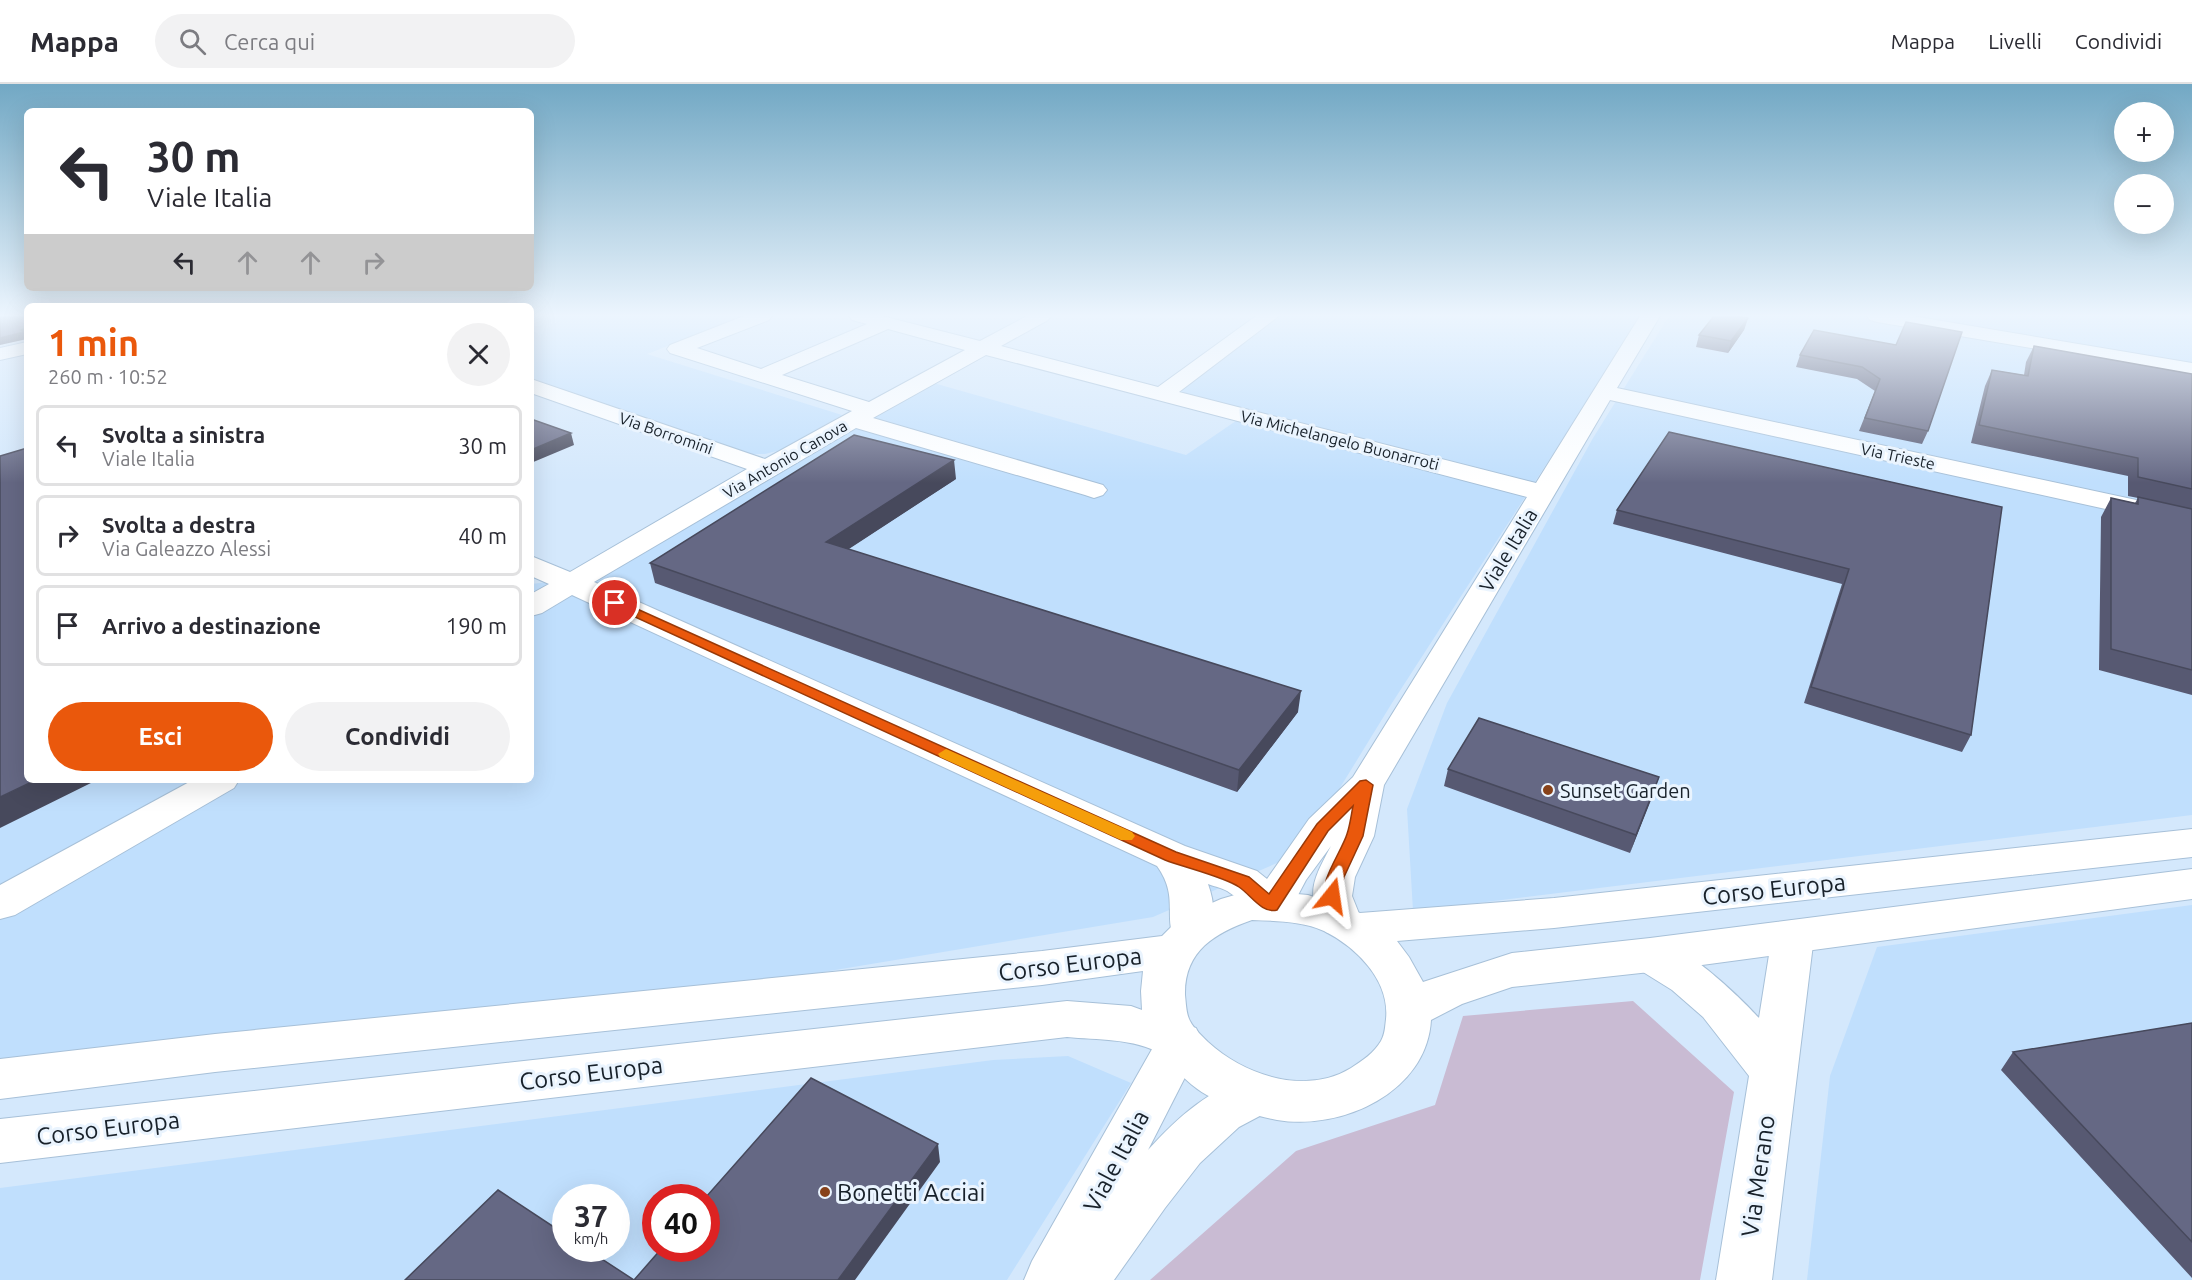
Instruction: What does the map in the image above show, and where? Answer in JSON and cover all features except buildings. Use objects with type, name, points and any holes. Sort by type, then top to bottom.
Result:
[{"type":"street","points":[[749,372],[862,415],[1094,490]]},
{"type":"street","points":[[762,376],[772,372]]},
{"type":"street","name":"Via Antonio Canova","points":[[534,605],[767,468],[940,372]]},
{"type":"street","name":"Via Michelangelo Buonarroti","points":[[1076,372],[1543,492]]},
{"type":"street","points":[[1162,394],[1192,372]]},
{"type":"street","name":"Viale Italia","points":[[1272,905],[1291,872],[1323,828],[1366,785],[1616,372]]},
{"type":"street","name":"Via Borromini","points":[[534,387],[767,468]]},
{"type":"street","name":"Via Trieste","points":[[1604,392],[2192,520]]},
{"type":"street","points":[[534,566],[1170,856],[1243,881],[1272,905]]},
{"type":"street","points":[[0,904],[216,783]]},
{"type":"street","name":"Viale Italia","points":[[1348,925],[1332,896],[1335,877],[1355,836],[1366,785]]},
{"type":"street","name":"Corso Europa","points":[[1348,925],[1554,913],[2191,842]]},
{"type":"street","points":[[1170,856],[1183,871],[1190,887],[1193,909],[1182,941],[1163,977],[1163,1005],[1171,1032],[1196,1062],[1223,1081],[1254,1095],[1294,1101],[1332,1099],[1366,1086],[1391,1065],[1407,1039],[1410,1010],[1404,987],[1393,965],[1376,945],[1348,925],[1309,910],[1272,905],[1244,907],[1214,918],[1182,941]]},
{"type":"street","points":[[1410,1010],[1446,991],[1512,970],[1650,955],[2192,884]]},
{"type":"street","name":"Via Merano","points":[[1744,1280],[1793,936]]},
{"type":"street","name":"Corso Europa","points":[[0,1079],[215,1053],[1042,969],[1182,941]]},
{"type":"street","points":[[1650,955],[1682,972],[1722,1005],[1749,1036],[1772,1071]]},
{"type":"street","name":"Corso Europa","points":[[0,1141],[1066,1019],[1131,1025],[1179,1042]]},
{"type":"street","name":"Viale Italia","points":[[1052,1280],[1179,1042]]},
{"type":"street","name":"Viale Italia","points":[[1081,1280],[1168,1164],[1217,1115],[1254,1095]]},
{"type":"shaded area","points":[[534,372],[704,372],[842,415],[781,450],[765,454],[746,454],[534,381]]},
{"type":"shaded area","points":[[1204,372],[1606,372],[1392,703],[1300,853],[1153,917],[667,998],[0,1064],[0,468],[24,745],[24,783],[534,783],[534,584],[595,577],[930,382],[1186,455],[1249,412],[1176,394]]},
{"type":"shaded area","points":[[1634,372],[2192,372],[2192,815],[1413,911],[1407,809],[1447,703],[1593,438]]},
{"type":"shaded area","points":[[2192,905],[2192,1280],[1807,1280],[1830,1076],[1877,947]]},
{"type":"shaded area","points":[[1633,1001],[1734,1092],[1700,1280],[1150,1280],[1296,1151],[1435,1105],[1463,1016]]},
{"type":"shaded area","points":[[1068,1056],[1131,1083],[1007,1280],[0,1280],[0,1188],[993,1060]]},
{"type":"slow traffic","points":[[946,754],[1127,836]]},
{"type":"place","name":"Sunset Garden","points":[[1548,790]]},
{"type":"place","name":"Bonetti Acciai","points":[[825,1192]]},
{"type":"route","points":[[615,603],[1170,856],[1243,881],[1271,905],[1291,872],[1323,828],[1366,785],[1355,836],[1335,877],[1332,896]]}]
